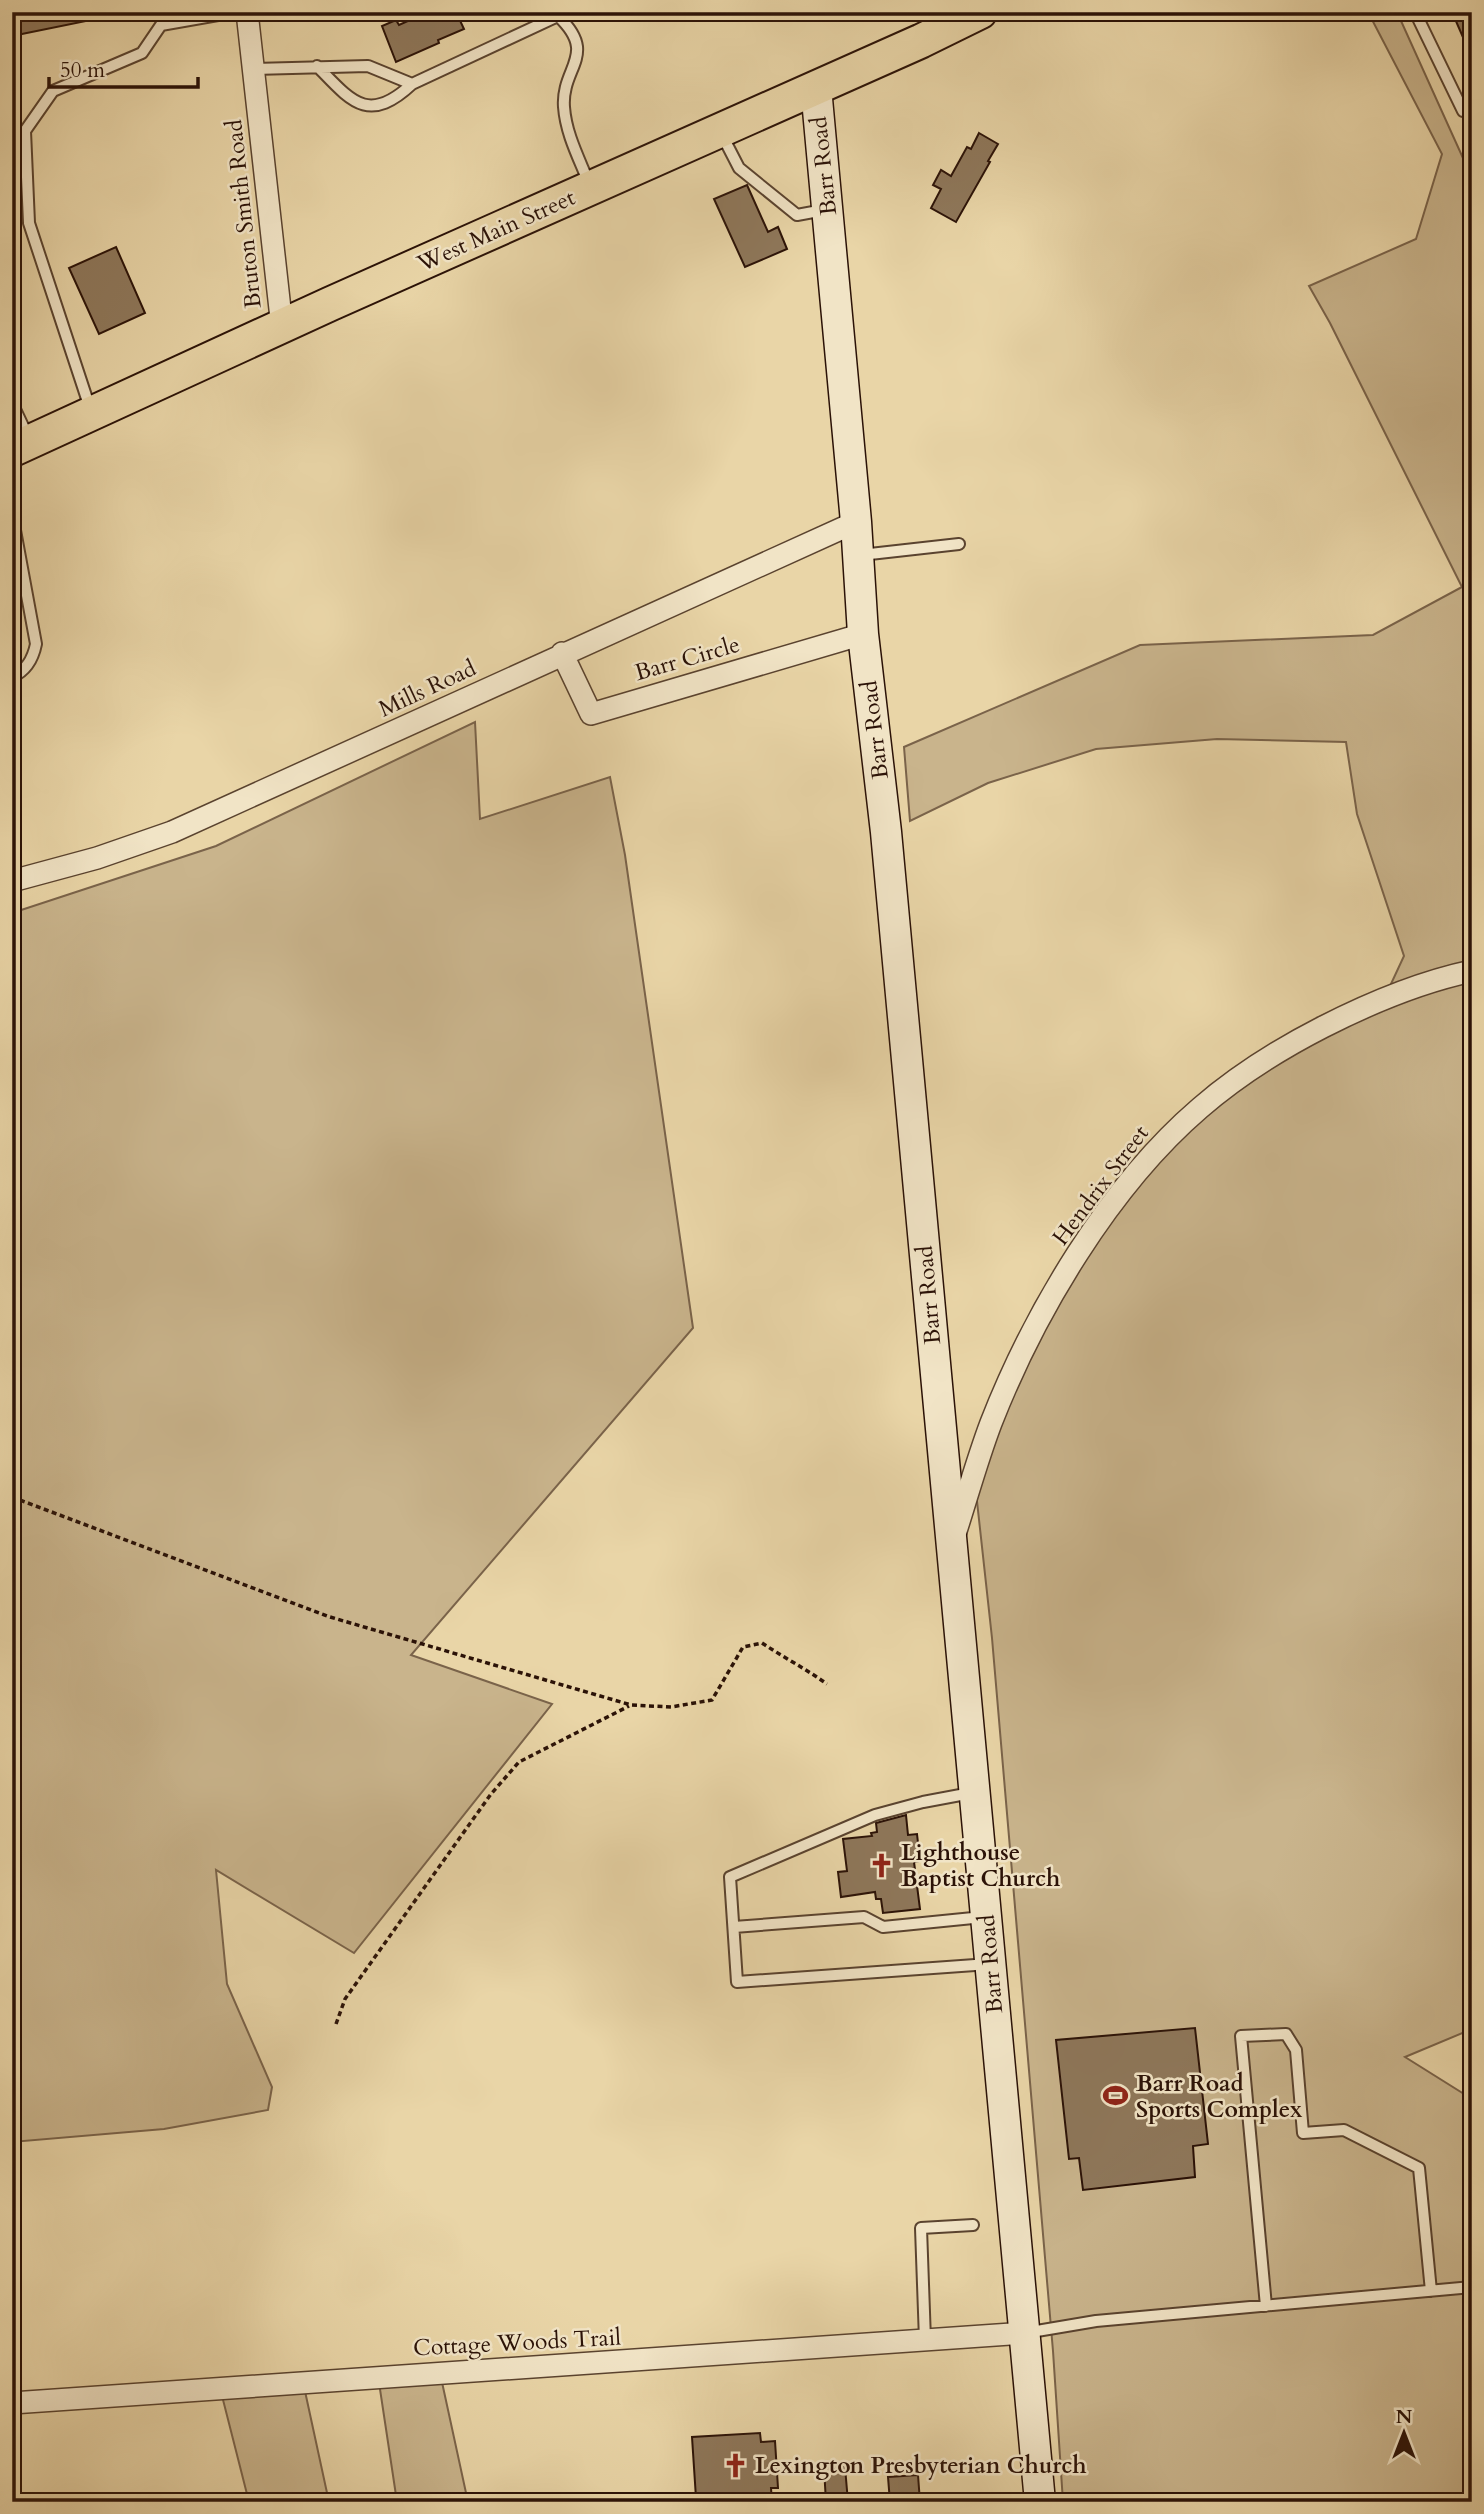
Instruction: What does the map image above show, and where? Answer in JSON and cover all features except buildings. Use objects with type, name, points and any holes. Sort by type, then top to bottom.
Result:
[{"type":"main road","name":"West Main Street","points":[[21,446],[980,12]]},
{"type":"street","name":"Bruton Smith Road","points":[[247,12],[282,327]]},
{"type":"street","name":"Barr Road","points":[[816,88],[856,522],[863,634],[886,832],[1040,2502]]},
{"type":"street","name":"Mills Road","points":[[12,881],[97,858],[172,832],[856,522]]},
{"type":"street","name":"Barr Circle","points":[[562,653],[591,714],[863,634]]},
{"type":"street","name":"Hendrix Street","points":[[951,1546],[990,1425],[1047,1304],[1088,1240],[1159,1147],[1200,1108],[1249,1070],[1298,1040],[1348,1014],[1401,992],[1472,971]]},
{"type":"street","name":"Cottage Woods Trail","points":[[12,2403],[1025,2333]]},
{"type":"lane","points":[[92,414],[29,223],[25,131],[53,91],[142,53],[161,25],[235,12]]},
{"type":"lane","points":[[1415,12],[1463,111],[1472,112]]},
{"type":"lane","points":[[317,66],[345,94],[364,105],[388,104],[412,84],[558,16],[575,36],[577,46],[564,103],[569,136],[591,188]]},
{"type":"lane","points":[[254,69],[368,66],[412,84]]},
{"type":"lane","points":[[720,130],[739,168],[797,215],[828,209]]},
{"type":"lane","points":[[12,403],[21,446]]},
{"type":"lane","points":[[12,514],[36,645],[33,658],[12,677]]},
{"type":"lane","points":[[858,555],[959,544]]},
{"type":"lane","points":[[974,1793],[923,1802],[875,1815],[730,1877],[737,1982],[990,1964]]},
{"type":"lane","points":[[734,1927],[864,1917],[883,1927],[985,1917]]},
{"type":"lane","points":[[1266,2306],[1241,2036],[1286,2034],[1296,2050],[1303,2133],[1344,2130],[1419,2168],[1431,2291]]},
{"type":"lane","points":[[925,2340],[921,2228],[973,2225]]},
{"type":"lane","points":[[1025,2333],[1096,2321],[1472,2287]]},
{"type":"path","points":[[12,1497],[330,1617],[631,1705],[671,1707],[712,1700],[743,1647],[762,1643],[827,1684]]},
{"type":"path","points":[[336,2024],[345,1999],[491,1794],[519,1762],[631,1705]]},
{"type":"shaded area","points":[[1368,12],[1397,12],[1472,178],[1472,2029],[1405,2057],[1472,2099],[1472,2502],[1063,2502],[1053,2351],[992,1638],[974,1474],[1047,1304],[1200,1108],[1384,999],[1404,956],[1357,814],[1346,742],[1217,739],[1096,749],[988,783],[910,821],[904,747],[1140,645],[1373,635],[1462,587],[1309,286],[1416,239],[1442,154]]},
{"type":"shaded area","points":[[475,722],[480,819],[610,777],[625,855],[693,1328],[411,1655],[552,1704],[354,1953],[216,1870],[227,1984],[272,2087],[268,2110],[164,2129],[12,2142],[12,913],[216,846]]},
{"type":"shaded area","points":[[440,2373],[468,2502],[397,2502],[378,2376]]},
{"type":"shaded area","points":[[303,2382],[329,2502],[249,2502],[220,2388]]},
{"type":"place","name":"Lighthouse Baptist Church","points":[[881,1865]]},
{"type":"place","name":"Barr Road Sports Complex","points":[[1116,2096]]},
{"type":"place","name":"Lexington Presbyterian Church","points":[[735,2465]]}]
